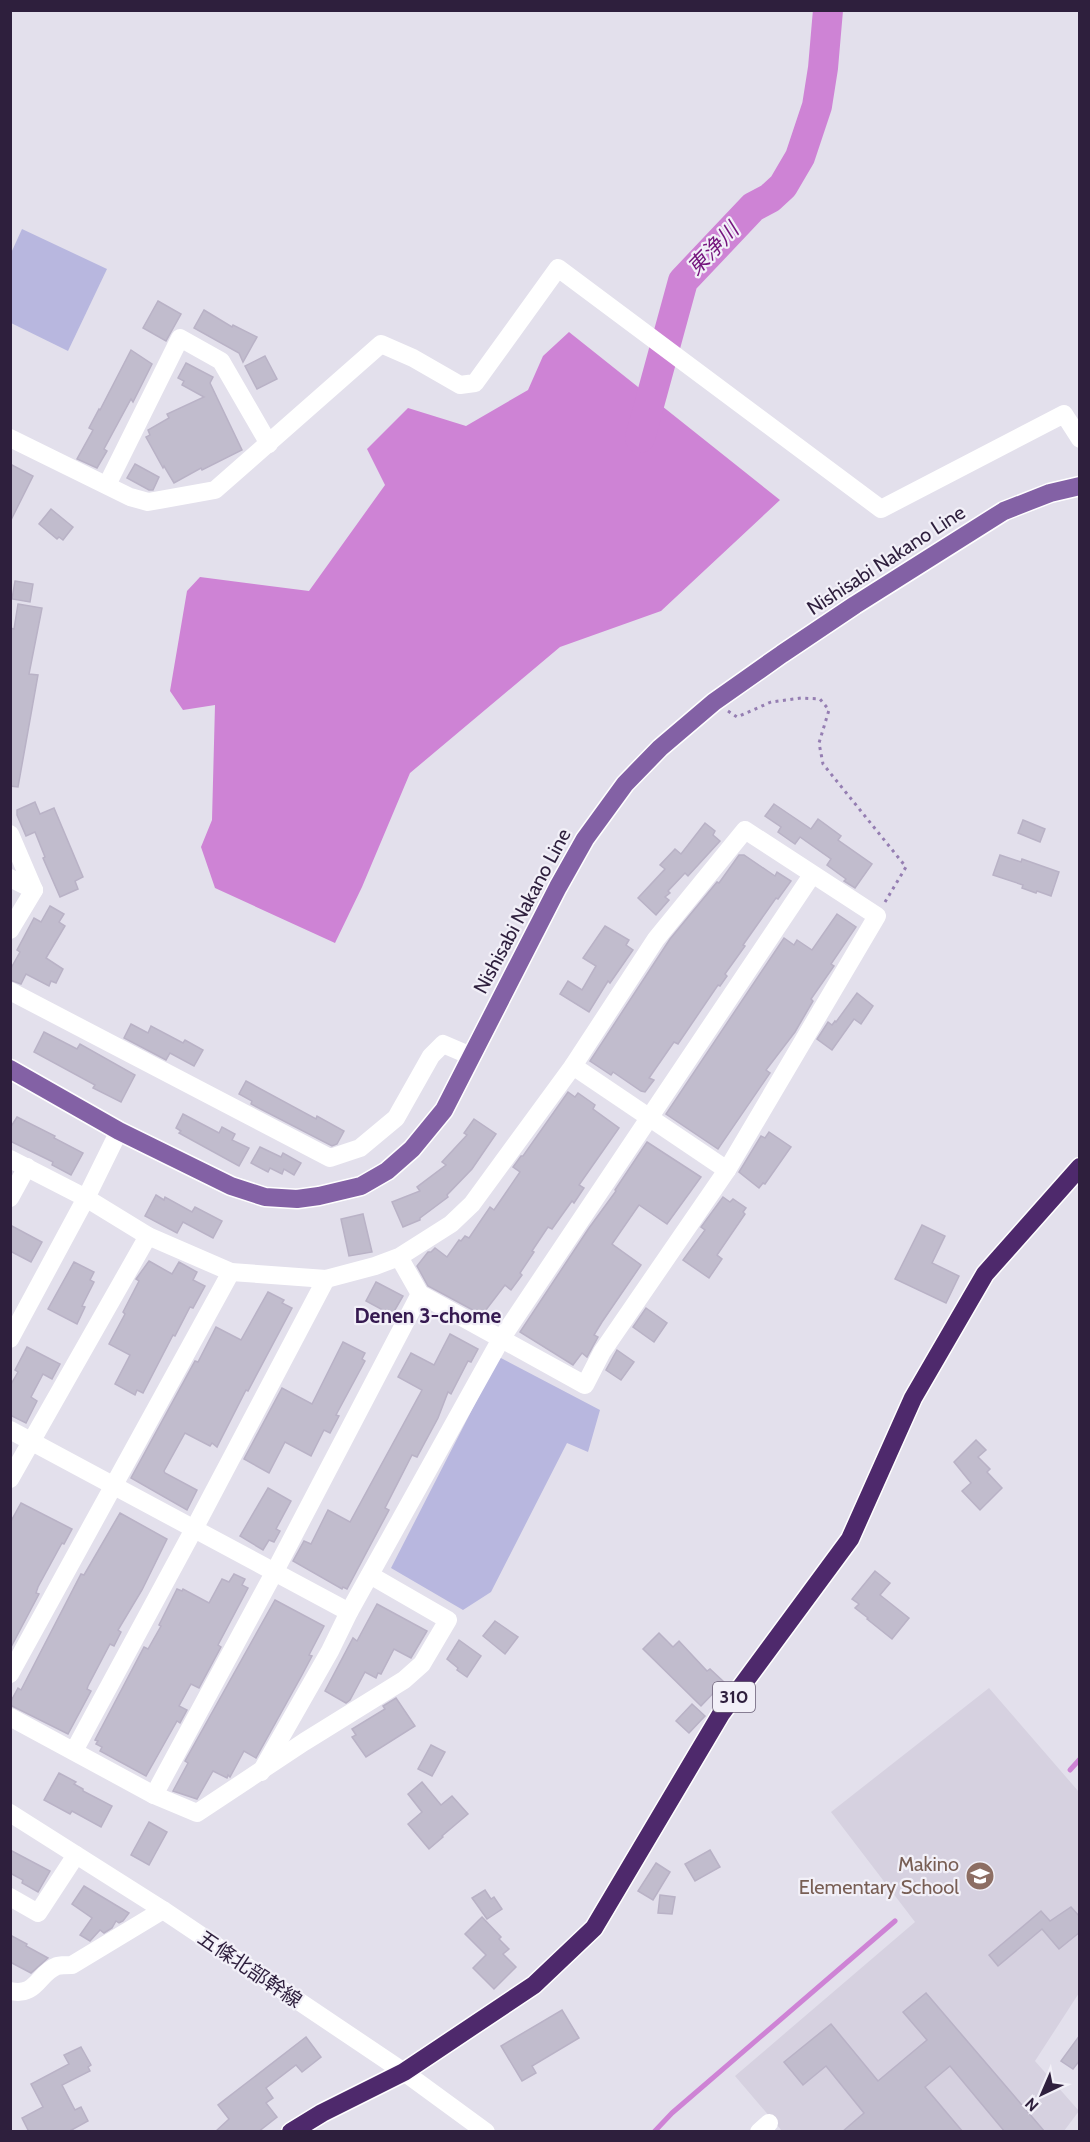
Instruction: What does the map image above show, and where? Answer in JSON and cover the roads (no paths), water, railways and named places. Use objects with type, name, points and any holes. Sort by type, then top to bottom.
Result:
[{"type":"highway","name":"310","points":[[291,2132],[322,2113],[404,2072],[534,1985],[594,1928],[721,1714],[850,1539],[913,1398],[985,1274],[1080,1167]]},
{"type":"main road","name":"Nishisabi Nakano Line","points":[[10,1069],[119,1131],[194,1170],[243,1190],[265,1197],[297,1199],[361,1186],[387,1171],[412,1149],[444,1110],[558,887],[585,840],[625,783],[680,730],[714,702],[846,611],[1004,511],[1050,493],[1080,486]]},
{"type":"street","points":[[10,438],[130,496],[148,502],[215,490],[381,344],[413,358],[460,385],[475,384],[558,268],[881,509],[1064,414],[1080,439]]},
{"type":"street","points":[[107,485],[180,338],[220,361],[269,444]]},
{"type":"street","points":[[10,1198],[19,1163],[86,1198],[148,1236],[231,1272],[326,1279],[375,1266],[399,1257],[451,1224],[472,1204],[573,1066],[656,939],[745,830],[877,916],[727,1170],[602,1352],[585,1385],[420,1294],[399,1257]]},
{"type":"street","points":[[10,834],[34,890]]},
{"type":"street","points":[[261,1772],[501,1339],[812,875]]},
{"type":"street","points":[[10,878],[34,890]]},
{"type":"street","points":[[10,930],[34,890]]},
{"type":"street","points":[[10,991],[330,1158],[360,1148],[396,1118],[431,1056],[443,1044],[471,1056]]},
{"type":"street","points":[[573,1066],[648,1119],[727,1170]]},
{"type":"street","points":[[10,1339],[86,1198],[119,1131]]},
{"type":"street","points":[[10,1479],[148,1236]]},
{"type":"street","points":[[10,1674],[231,1272]]},
{"type":"street","points":[[74,1751],[326,1279]]},
{"type":"street","points":[[154,1795],[275,1571],[420,1294]]},
{"type":"street","points":[[10,1430],[349,1612]]},
{"type":"street","points":[[10,1717],[154,1795],[197,1813],[304,1742],[404,1680],[422,1664],[448,1620],[370,1575]]},
{"type":"street","name":"五條北部幹線","points":[[10,1813],[163,1910],[404,2072],[486,2132]]},
{"type":"street","points":[[10,1897],[38,1913],[76,1855]]},
{"type":"street","points":[[10,1991],[20,1993],[32,1987],[56,1967],[72,1965],[163,1910]]},
{"type":"waterway","name":"東浄川","points":[[640,438],[683,281],[753,207],[770,198],[783,186],[800,157],[817,106],[828,10]]},
{"type":"waterway","points":[[1070,1770],[1080,1759]]},
{"type":"waterway","points":[[654,2132],[672,2113],[895,1921]]},
{"type":"place","name":"Makino Elementary School","points":[[980,1876]]},
{"type":"district","name":"Denen 3-chome","points":[[428,1316]]}]
